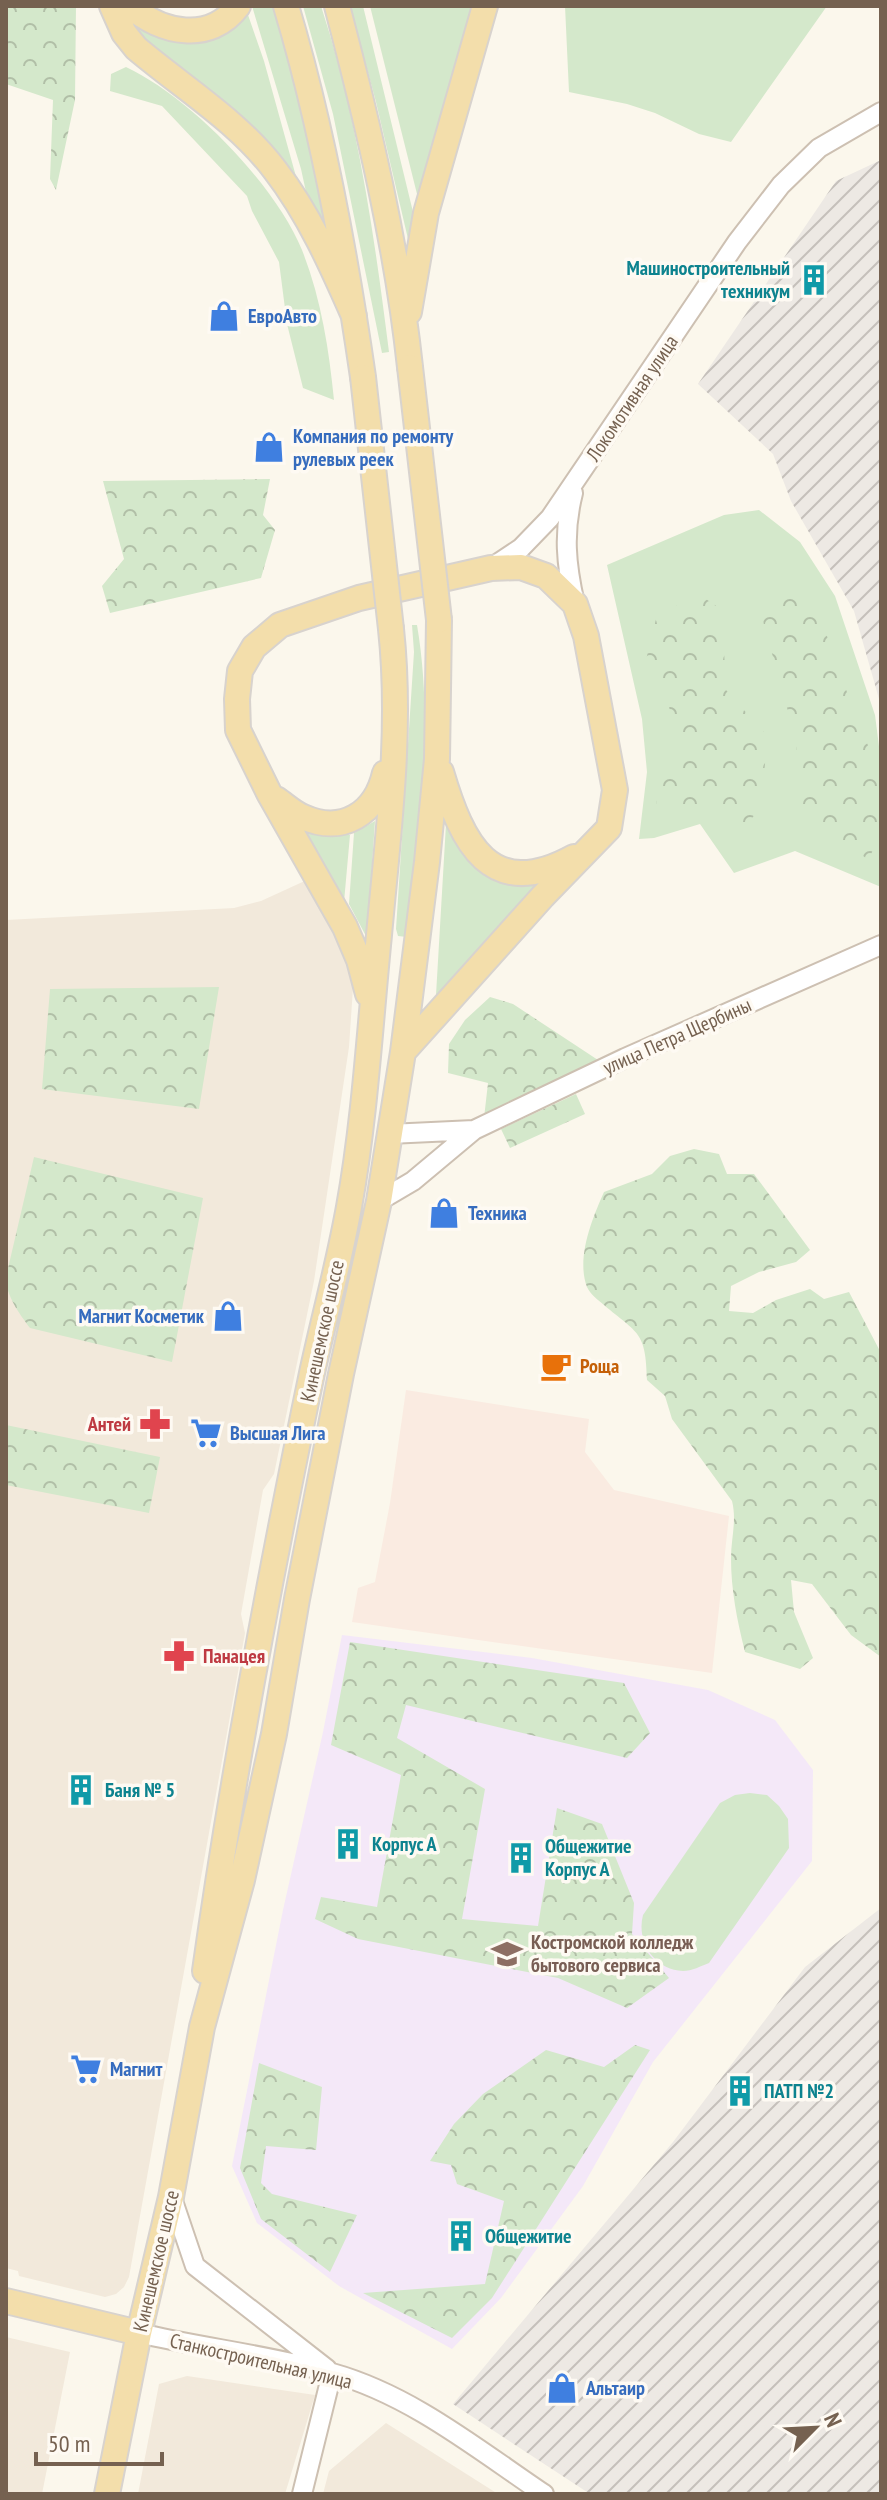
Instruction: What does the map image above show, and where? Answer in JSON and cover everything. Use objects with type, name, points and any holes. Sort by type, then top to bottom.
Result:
[{"type":"main road","points":[[112,6],[124,33],[136,48],[234,126],[274,169],[329,259],[354,316]]},
{"type":"main road","points":[[130,6],[153,23],[173,31],[193,32],[216,25],[238,6]]},
{"type":"main road","points":[[286,6],[319,137],[354,316]]},
{"type":"main road","points":[[337,6],[363,104],[406,330],[439,620],[437,759],[464,837],[491,864],[519,874],[551,870],[586,850]]},
{"type":"main road","points":[[406,330],[426,213],[485,6]]},
{"type":"main road","name":"Кинешемское шоссе","points":[[202,2027],[205,1974],[231,1805],[303,1418],[349,1206],[391,804],[396,674],[354,316]]},
{"type":"main road","points":[[372,1008],[359,960],[345,927],[269,793],[238,730],[240,671],[254,647],[280,625],[359,598],[491,568],[521,567],[546,576],[575,604],[590,654],[615,790],[609,828],[403,1052]]},
{"type":"main road","points":[[269,793],[300,816],[316,822],[334,823],[354,818],[368,809],[382,790],[394,731]]},
{"type":"main road","name":"Кинешемское шоссе","points":[[107,2494],[139,2333],[171,2197],[202,2027],[242,1880],[268,1763],[341,1374],[379,1201],[403,1052],[437,759]]},
{"type":"main road","points":[[6,2301],[139,2333]]},
{"type":"street","name":"Локомотивная улица","points":[[491,568],[521,548],[550,518],[737,242],[781,185],[819,148],[881,112]]},
{"type":"street","points":[[575,604],[567,567],[566,522],[577,478]]},
{"type":"street","name":"улица Петра Щербины","points":[[379,1201],[413,1181],[474,1130],[625,1058],[881,945]]},
{"type":"street","name":"улица Петра Щербины","points":[[389,1134],[474,1130]]},
{"type":"street","points":[[171,2197],[195,2266],[332,2373],[302,2494]]},
{"type":"street","name":"Станкостроительная улица","points":[[139,2333],[332,2373],[377,2389],[418,2409],[544,2494]]},
{"type":"shaded area","points":[[881,160],[881,706],[854,611],[791,501],[773,454],[698,384],[836,181]]},
{"type":"shaded area","points":[[309,879],[344,949],[351,970],[353,988],[349,1047],[314,1281],[274,1474],[263,1490],[241,1614],[245,1633],[129,2277],[116,2294],[105,2297],[19,2276],[18,2271],[6,2268],[6,920],[234,908],[261,901]]},
{"type":"shaded area","points":[[406,1390],[589,1419],[585,1452],[614,1490],[729,1516],[712,1673],[352,1622],[358,1588],[375,1582]]},
{"type":"shaded area","name":"Костромской колледж бытового сервиса","points":[[342,1635],[532,1658],[708,1690],[775,1720],[813,1770],[812,1861],[653,2062],[583,2186],[501,2298],[452,2349],[339,2286],[257,2223],[232,2166]]},
{"type":"shaded area","points":[[881,1908],[881,2494],[590,2494],[453,2404],[673,2142],[805,1967]]},
{"type":"shaded area","points":[[6,2337],[70,2352],[42,2494],[6,2494]]},
{"type":"shaded area","points":[[187,2376],[315,2395],[285,2494],[138,2494],[159,2384]]},
{"type":"shaded area","points":[[386,2423],[498,2494],[323,2494],[329,2471]]},
{"type":"green space","points":[[6,6],[76,6],[75,100],[56,190],[50,179],[53,100],[6,84]]},
{"type":"green space","points":[[252,6],[276,6],[333,237],[308,201]]},
{"type":"green space","points":[[303,6],[321,6],[345,91],[371,220],[389,352],[382,353],[333,114]]},
{"type":"green space","points":[[350,6],[363,6],[413,212],[408,239],[376,102]]},
{"type":"green space","points":[[370,6],[474,6],[418,198]]},
{"type":"green space","points":[[565,6],[827,6],[731,142],[699,134],[655,113],[627,104],[569,92]]},
{"type":"green space","points":[[247,12],[300,191],[151,49],[134,25],[137,22],[156,33]]},
{"type":"green space","points":[[126,67],[177,99],[228,145],[272,198],[289,224],[309,268],[319,305],[334,400],[303,388],[287,324],[279,262],[247,196],[162,106],[110,91],[111,74]]},
{"type":"green space","points":[[270,479],[263,515],[275,530],[261,578],[110,613],[102,586],[124,559],[103,481]]},
{"type":"green space","points":[[759,510],[800,542],[835,596],[875,715],[881,762],[881,887],[795,851],[734,873],[700,824],[654,838],[639,839],[647,772],[642,719],[607,565],[724,515]]},
{"type":"green space","points":[[784,592],[818,611],[881,777],[881,828],[869,860],[802,815],[796,740],[758,603]]},
{"type":"green space","points":[[700,595],[722,610],[726,690],[768,737],[760,808],[741,832],[701,806],[658,813],[654,780],[680,758],[667,697],[646,660],[657,615]]},
{"type":"green space","points":[[412,625],[417,625],[422,663],[425,739],[411,930],[407,937],[398,936],[396,929],[414,652]]},
{"type":"green space","points":[[375,821],[367,938],[349,904],[354,833]]},
{"type":"green space","points":[[446,824],[459,847],[520,885],[543,887],[436,995]]},
{"type":"green space","points":[[301,827],[323,835],[350,835],[344,902]]},
{"type":"green space","points":[[219,987],[199,1109],[42,1089],[50,989]]},
{"type":"green space","points":[[490,997],[513,1004],[598,1060],[484,1118],[488,1083],[448,1073],[449,1044],[465,1020]]},
{"type":"green space","points":[[576,1094],[585,1114],[510,1148],[501,1129]]},
{"type":"green space","points":[[694,1149],[719,1154],[727,1174],[754,1174],[810,1250],[796,1262],[759,1272],[731,1286],[729,1311],[753,1313],[776,1300],[810,1289],[824,1299],[849,1292],[881,1353],[881,1657],[851,1635],[812,1584],[791,1580],[794,1612],[813,1658],[800,1669],[745,1652],[732,1582],[732,1501],[672,1419],[665,1396],[647,1380],[645,1352],[638,1335],[594,1297],[587,1287],[584,1251],[604,1192],[652,1174],[670,1156]]},
{"type":"green space","points":[[34,1157],[203,1198],[172,1362],[30,1328],[11,1298],[6,1277]]},
{"type":"green space","points":[[6,1425],[160,1457],[149,1513],[6,1485]]},
{"type":"green space","points":[[350,1642],[624,1683],[650,1733],[627,1758],[406,1705],[397,1738],[485,1789],[462,1919],[538,1926],[557,1808],[602,1824],[634,1903],[632,1934],[669,1978],[627,2008],[558,1978],[358,1939],[315,1919],[321,1897],[377,1907],[401,1775],[331,1745]]},
{"type":"green space","points":[[735,1795],[767,1795],[779,1806],[788,1819],[789,1848],[709,1963],[683,1971],[664,1965],[656,1960],[645,1944],[643,1915],[720,1803]]},
{"type":"green space","points":[[635,2045],[650,2050],[492,2298],[452,2338],[363,2293],[485,2284],[504,2201],[457,2184],[451,2165],[430,2161],[454,2124],[483,2094],[546,2050],[604,2067]]},
{"type":"green space","points":[[259,2063],[322,2087],[316,2150],[266,2146],[261,2183],[272,2194],[357,2215],[330,2272],[261,2219],[240,2168]]},
{"type":"place","name":"Машиностроительный техникум","points":[[814,280]]},
{"type":"place","name":"ЕвроАвто","points":[[224,316]]},
{"type":"place","name":"Компания по ремонту рулевых реек","points":[[269,447]]},
{"type":"place","name":"Техника","points":[[444,1213]]},
{"type":"place","name":"Магнит Косметик","points":[[228,1316]]},
{"type":"place","name":"Роща","points":[[556,1366]]},
{"type":"place","name":"Антей","points":[[155,1424]]},
{"type":"place","name":"Высшая Лига","points":[[206,1433]]},
{"type":"place","name":"Панацея","points":[[179,1656]]},
{"type":"place","name":"Баня № 5","points":[[81,1790]]},
{"type":"place","name":"Корпус А","points":[[348,1844]]},
{"type":"place","name":"Общежитие Корпус А","points":[[521,1858]]},
{"type":"place","name":"Костромской колледж бытового сервиса","points":[[507,1954]]},
{"type":"place","name":"Магнит","points":[[86,2069]]},
{"type":"place","name":"ПАТП №2","points":[[740,2091]]},
{"type":"place","name":"Общежитие","points":[[461,2236]]},
{"type":"place","name":"Альтаир","points":[[562,2388]]}]
